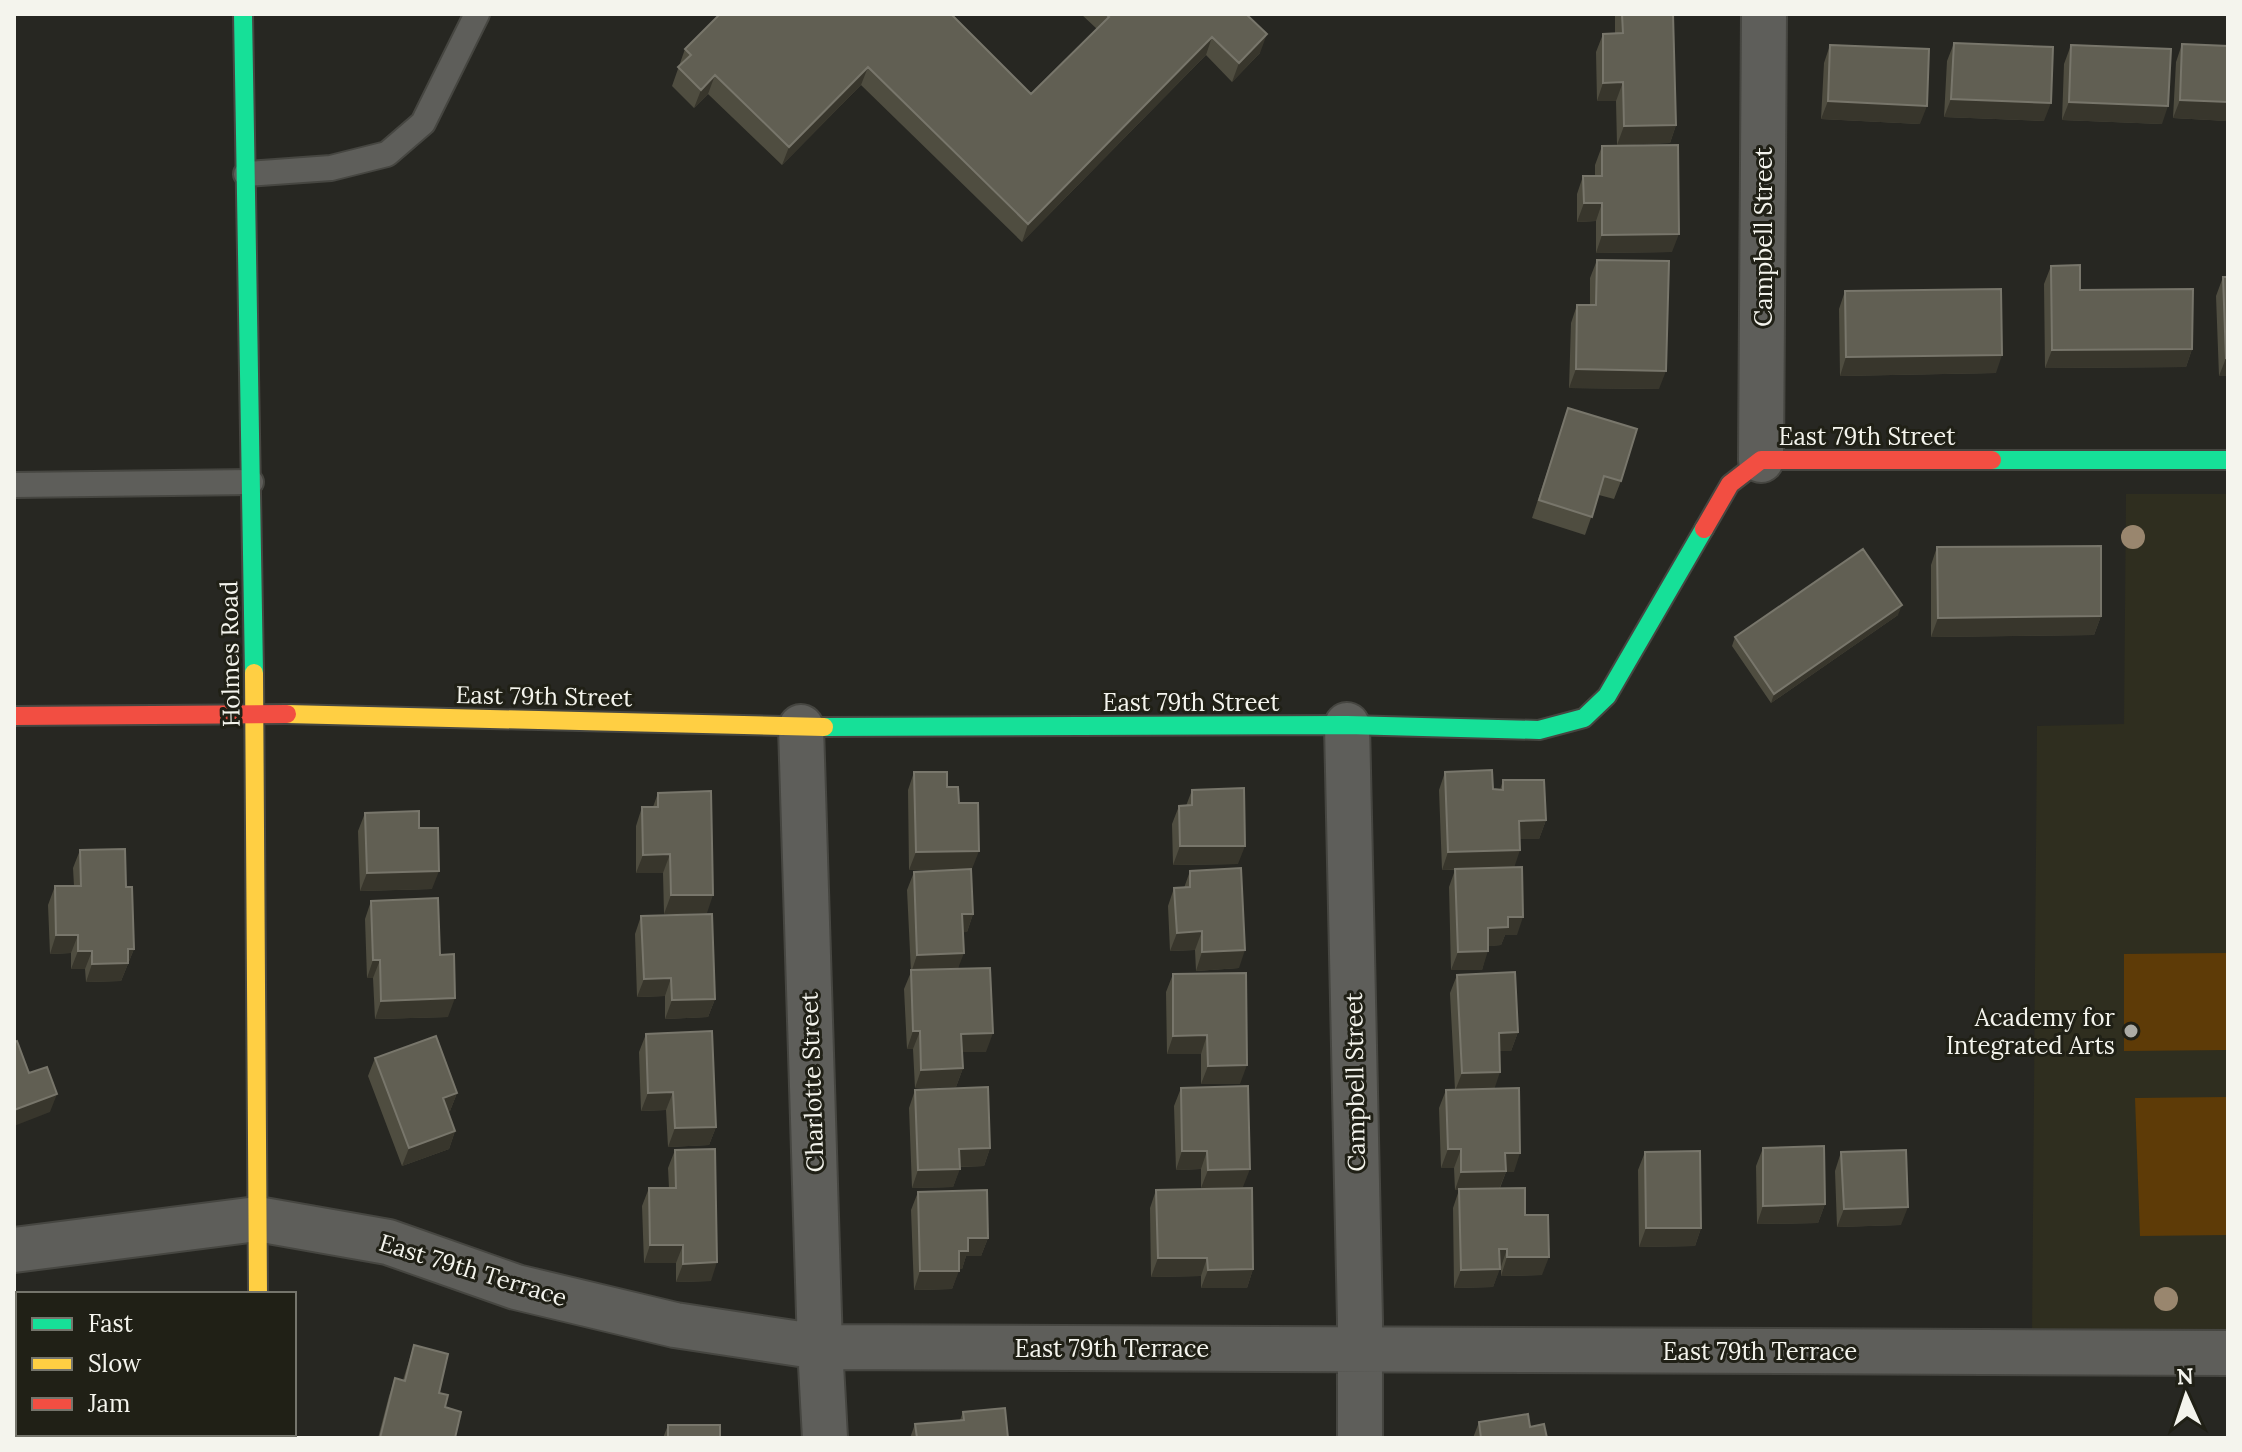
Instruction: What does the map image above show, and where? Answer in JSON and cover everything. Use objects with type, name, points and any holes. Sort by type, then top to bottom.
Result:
[{"type":"street","name":"Holmes Road","points":[[243,14],[255,713],[258,1292]]},
{"type":"street","name":"Campbell Street","points":[[1761,460],[1764,14]]},
{"type":"street","name":"East 79th Street","points":[[14,716],[255,713],[801,727],[1347,725],[1539,730],[1584,718],[1607,696],[1730,484],[1761,460],[2228,460]]},
{"type":"street","name":"Campbell Street","points":[[1347,725],[1361,1350],[1360,1438]]},
{"type":"street","name":"Charlotte Street","points":[[801,727],[825,1438]]},
{"type":"street","name":"East 79th Terrace","points":[[14,1250],[257,1219],[388,1242],[516,1287],[675,1325],[820,1347],[2228,1353]]},
{"type":"lane","points":[[246,174],[331,168],[387,154],[423,123],[477,14]]},
{"type":"lane","points":[[14,485],[251,482]]},
{"type":"shaded area","name":"Academy for Integrated Arts","points":[[2126,494],[2228,494],[2228,1336],[2032,1336],[2037,726],[2124,724]]},
{"type":"shaded area","points":[[2228,953],[2228,1050],[2124,1051],[2124,954]]},
{"type":"shaded area","points":[[2228,1097],[2228,1235],[2140,1236],[2135,1098]]},
{"type":"building","points":[[720,14],[951,14],[1031,94],[1109,17],[1106,14],[1246,14],[1267,34],[1239,63],[1212,37],[1028,224],[868,67],[789,147],[715,75],[701,90],[678,67],[691,55],[685,49]]},
{"type":"building","points":[[1622,14],[1673,14],[1676,125],[1624,126],[1623,82],[1603,83],[1603,34],[1623,33]]},
{"type":"building","points":[[1954,43],[2053,47],[2051,103],[1951,99]]},
{"type":"building","points":[[2182,44],[2228,46],[2228,102],[2180,100]]},
{"type":"building","points":[[1830,45],[1929,49],[1927,106],[1828,101]]},
{"type":"building","points":[[2071,45],[2171,49],[2168,106],[2069,102]]},
{"type":"building","points":[[1678,145],[1679,234],[1602,235],[1602,203],[1584,203],[1583,176],[1602,176],[1602,146]]},
{"type":"building","points":[[1597,260],[1669,261],[1666,371],[1576,369],[1577,305],[1596,305]]},
{"type":"building","points":[[2080,265],[2080,290],[2193,289],[2192,349],[2052,350],[2051,266]]},
{"type":"building","points":[[2223,277],[2228,277],[2228,358],[2226,358]]},
{"type":"building","points":[[2001,289],[2002,355],[1846,357],[1845,291]]},
{"type":"building","points":[[1568,408],[1637,429],[1621,481],[1604,476],[1592,517],[1539,500]]},
{"type":"building","points":[[2101,546],[2101,616],[1938,618],[1937,547]]},
{"type":"building","points":[[1863,549],[1902,605],[1774,694],[1735,637]]},
{"type":"building","points":[[1492,770],[1493,789],[1503,790],[1503,780],[1544,780],[1546,820],[1519,821],[1520,850],[1448,852],[1445,772]]},
{"type":"building","points":[[914,772],[947,772],[947,787],[958,787],[959,803],[978,803],[979,851],[916,852]]},
{"type":"building","points":[[1244,788],[1245,846],[1180,846],[1179,806],[1192,805],[1192,790]]},
{"type":"building","points":[[711,791],[713,895],[671,895],[670,854],[643,855],[642,807],[658,807],[658,793]]},
{"type":"building","points":[[419,811],[419,828],[438,828],[439,871],[367,873],[365,813]]},
{"type":"building","points":[[125,849],[126,887],[132,887],[134,949],[128,949],[128,963],[92,964],[92,951],[78,951],[78,935],[56,935],[55,886],[81,886],[80,850]]},
{"type":"building","points":[[1522,867],[1523,917],[1508,917],[1508,927],[1488,928],[1488,951],[1458,952],[1455,869]]},
{"type":"building","points":[[1241,868],[1245,950],[1202,952],[1202,931],[1177,933],[1174,888],[1190,887],[1190,871]]},
{"type":"building","points":[[971,869],[973,914],[962,914],[964,953],[917,955],[914,872]]},
{"type":"building","points":[[438,898],[440,955],[454,954],[455,998],[381,1001],[380,960],[373,960],[371,901]]},
{"type":"building","points":[[712,914],[715,999],[672,1000],[671,978],[644,979],[641,916]]},
{"type":"building","points":[[990,968],[993,1033],[961,1034],[963,1068],[921,1070],[920,1031],[913,1031],[911,970]]},
{"type":"building","points":[[1515,972],[1518,1032],[1499,1033],[1500,1072],[1462,1073],[1457,975]]},
{"type":"building","points":[[1246,973],[1247,1065],[1208,1066],[1207,1035],[1173,1036],[1173,974]]},
{"type":"building","points":[[712,1031],[716,1127],[675,1128],[673,1092],[648,1093],[646,1034]]},
{"type":"building","points":[[436,1036],[457,1093],[443,1098],[455,1131],[409,1148],[375,1058]]},
{"type":"building","points":[[17,1041],[29,1073],[47,1067],[57,1094],[14,1110],[14,1042]]},
{"type":"building","points":[[1248,1086],[1250,1169],[1208,1170],[1207,1151],[1182,1151],[1181,1088]]},
{"type":"building","points":[[988,1087],[990,1148],[959,1149],[960,1169],[918,1170],[915,1090]]},
{"type":"building","points":[[1519,1088],[1520,1153],[1505,1153],[1506,1171],[1461,1172],[1461,1149],[1448,1149],[1446,1090]]},
{"type":"building","points":[[1824,1146],[1825,1204],[1763,1206],[1763,1148]]},
{"type":"building","points":[[715,1149],[717,1262],[683,1264],[683,1245],[650,1245],[649,1188],[676,1188],[675,1150]]},
{"type":"building","points":[[1906,1150],[1908,1207],[1844,1209],[1841,1152]]},
{"type":"building","points":[[1700,1151],[1701,1228],[1646,1228],[1645,1152]]},
{"type":"building","points":[[1252,1188],[1253,1269],[1208,1270],[1207,1258],[1158,1258],[1156,1190]]},
{"type":"building","points":[[1525,1188],[1525,1215],[1548,1215],[1549,1257],[1507,1257],[1507,1249],[1499,1249],[1500,1269],[1461,1270],[1459,1189]]},
{"type":"building","points":[[987,1190],[988,1238],[968,1238],[968,1251],[959,1251],[959,1271],[920,1271],[918,1192]]},
{"type":"building","points":[[414,1345],[448,1354],[439,1393],[448,1395],[445,1407],[461,1412],[455,1438],[380,1438],[395,1378],[405,1381]]},
{"type":"building","points":[[1005,1408],[1008,1438],[917,1438],[915,1424],[964,1420],[963,1412]]},
{"type":"building","points":[[1528,1414],[1530,1427],[1544,1424],[1547,1438],[1481,1438],[1479,1422]]},
{"type":"building","points":[[668,1425],[720,1425],[720,1438],[668,1438]]},
{"type":"traffic: fast","points":[[243,14],[254,673]]},
{"type":"traffic: fast","points":[[1992,460],[2228,460]]},
{"type":"traffic: fast","points":[[824,727],[1347,725],[1539,730],[1584,718],[1607,696],[1704,529]]},
{"type":"traffic: slow","points":[[254,673],[258,1292]]},
{"type":"traffic: slow","points":[[287,714],[824,727]]},
{"type":"traffic: jam","points":[[1704,529],[1730,484],[1761,460],[1992,460]]},
{"type":"traffic: jam","points":[[14,716],[287,714]]},
{"type":"place","name":"Academy for Integrated Arts","points":[[2131,1031]]}]
